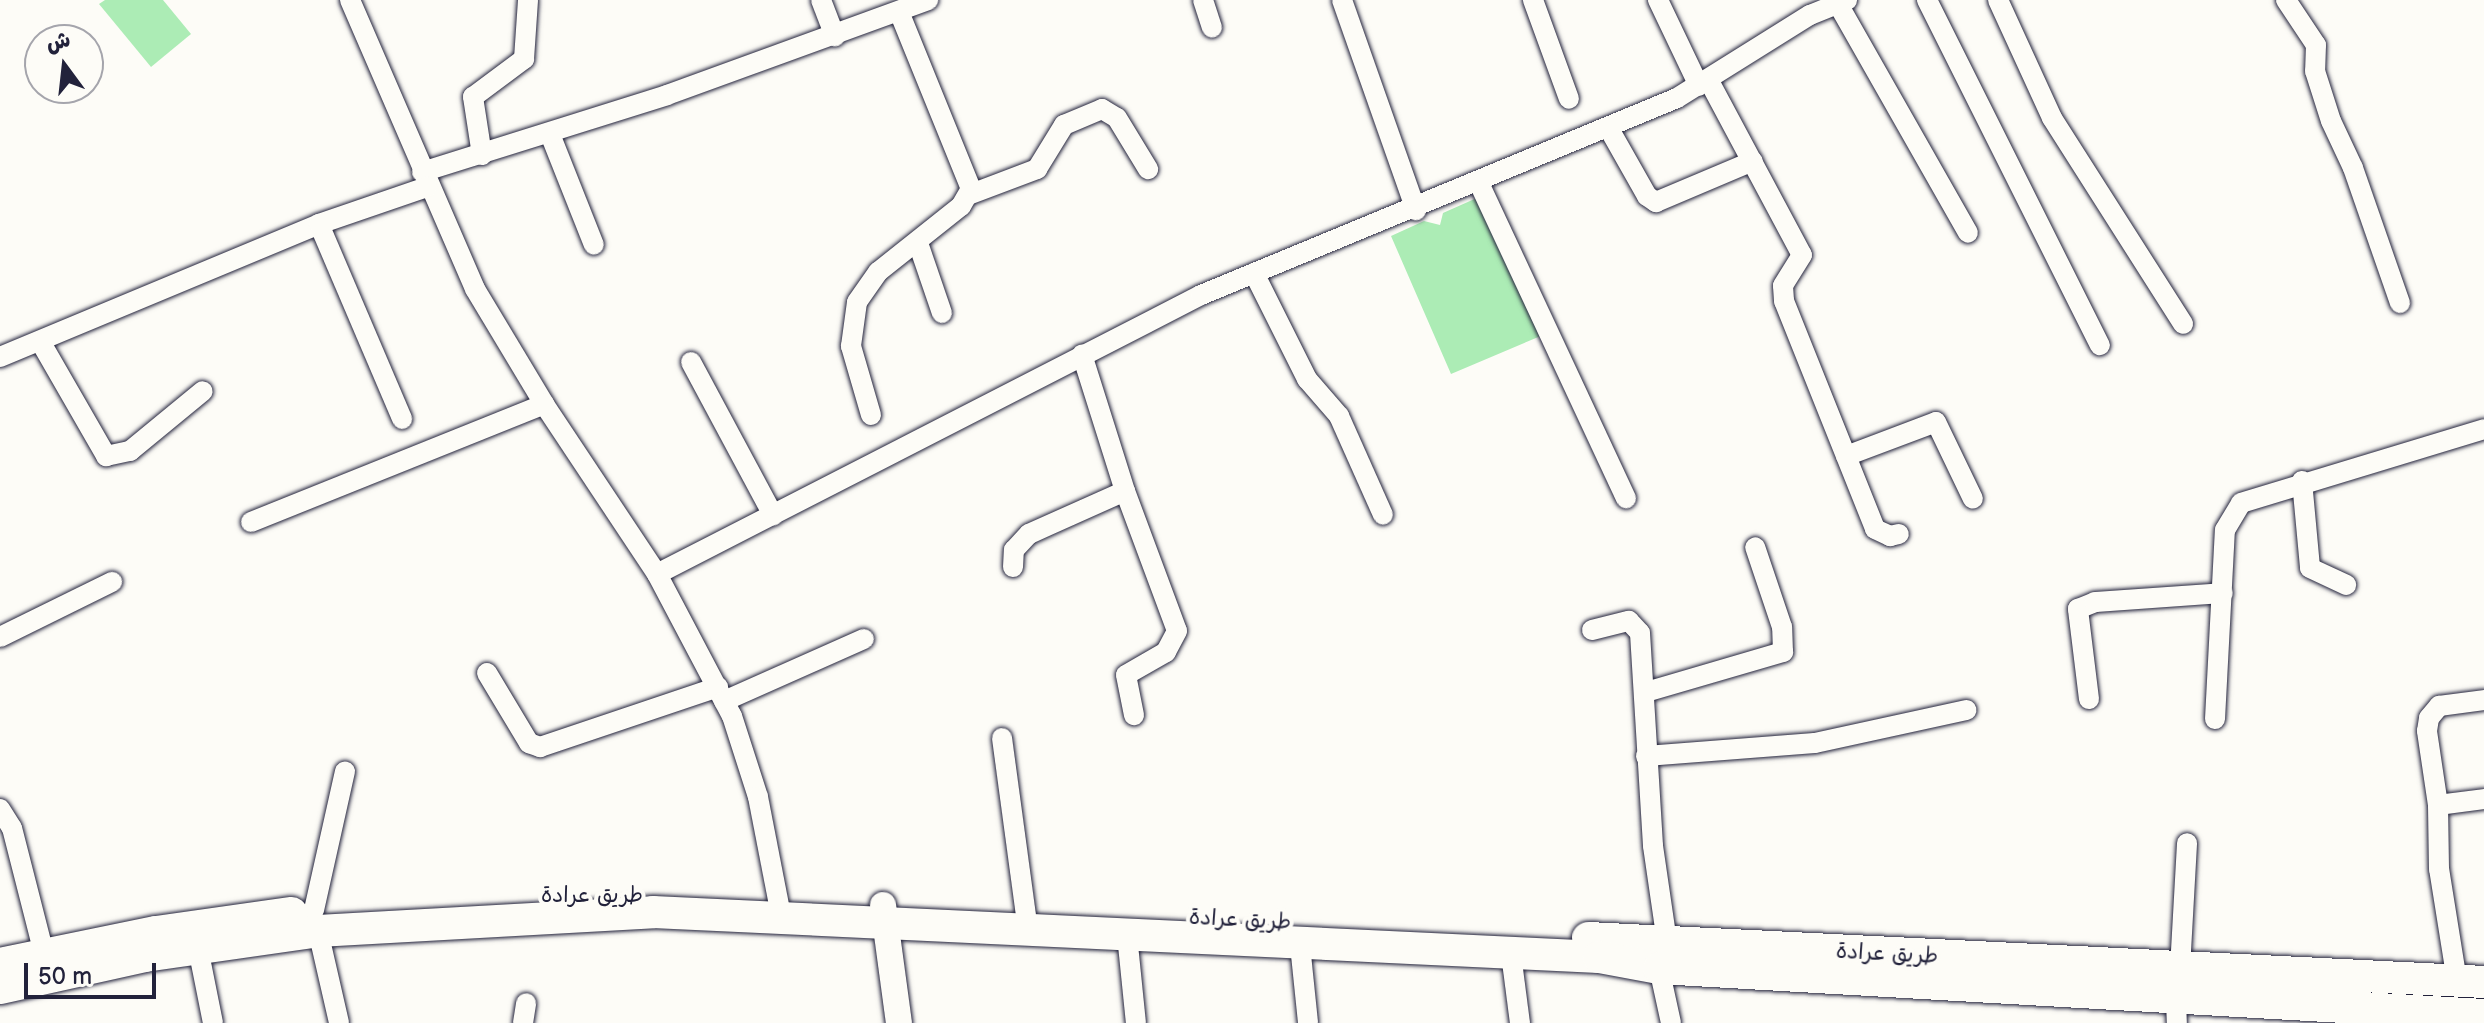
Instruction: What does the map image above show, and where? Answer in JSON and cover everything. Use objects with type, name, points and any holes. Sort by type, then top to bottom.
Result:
[{"type":"main road","name":"طريق عرادة","points":[[0,964],[44,954],[316,921],[605,894],[1127,935],[1300,945],[1599,957],[1663,955]]},
{"type":"main road","name":"طريق عرادة","points":[[884,915],[1188,917],[2177,997],[2248,1000],[2296,991],[2471,982]]},
{"type":"main road","name":"طريق عرادة","points":[[0,988],[316,921]]},
{"type":"main road","points":[[2296,991],[2484,1015]]},
{"type":"street","points":[[350,0],[424,180],[475,289],[544,404],[657,574],[721,694],[751,770],[780,908]]},
{"type":"street","points":[[482,155],[473,97],[524,59],[528,0]]},
{"type":"street","points":[[821,0],[835,36]]},
{"type":"street","points":[[0,357],[482,155],[835,36],[928,0]]},
{"type":"street","points":[[1203,0],[1212,28]]},
{"type":"street","points":[[1342,0],[1416,210]]},
{"type":"street","points":[[1533,0],[1569,99]]},
{"type":"street","points":[[1658,0],[1704,83],[1753,161],[1802,255],[1783,286],[1784,301],[1875,529],[1899,534]]},
{"type":"street","points":[[1927,0],[2100,345]]},
{"type":"street","points":[[1998,0],[2052,118],[2183,324]]},
{"type":"street","points":[[2286,0],[2316,45],[2315,71],[2331,121],[2353,168],[2400,303]]},
{"type":"street","points":[[657,574],[1082,355],[1254,273],[1416,210],[1704,83],[1798,22],[1842,2],[1968,233]]},
{"type":"street","points":[[899,12],[971,194]]},
{"type":"street","points":[[871,415],[851,346],[857,302],[878,272],[918,243],[971,194],[1037,169],[1064,125],[1102,109],[1117,118],[1148,169]]},
{"type":"street","points":[[1608,127],[1647,196],[1656,202],[1753,161]]},
{"type":"street","points":[[550,134],[594,245]]},
{"type":"street","points":[[1479,183],[1626,498]]},
{"type":"street","points":[[319,224],[402,419]]},
{"type":"street","points":[[918,243],[942,313]]},
{"type":"street","points":[[1254,273],[1307,379],[1339,416],[1383,515]]},
{"type":"street","points":[[40,341],[106,456],[130,451],[203,391]]},
{"type":"street","points":[[1082,355],[1125,491],[1177,631],[1166,652],[1137,664],[1124,679],[1134,715]]},
{"type":"street","points":[[691,362],[773,515]]},
{"type":"street","points":[[251,522],[544,404]]},
{"type":"street","points":[[1846,456],[1936,422],[1948,438],[1973,499]]},
{"type":"street","points":[[2215,719],[2225,530],[2232,513],[2241,503],[2302,481],[2484,429]]},
{"type":"street","points":[[2302,481],[2310,568],[2346,585]]},
{"type":"street","points":[[1013,567],[1014,550],[1029,534],[1125,491]]},
{"type":"street","points":[[1646,692],[1783,652],[1782,627],[1755,547]]},
{"type":"street","points":[[0,637],[112,582]]},
{"type":"street","points":[[2089,699],[2078,609],[2095,602],[2223,593]]},
{"type":"street","points":[[1592,630],[1621,621],[1636,626],[1646,692],[1646,756],[1671,1023]]},
{"type":"street","points":[[487,673],[534,747],[721,694],[864,639]]},
{"type":"street","points":[[2471,982],[2439,869],[2438,805],[2429,718],[2439,706],[2484,700]]},
{"type":"street","points":[[1646,756],[1815,743],[1966,710]]},
{"type":"street","points":[[1002,738],[1026,915]]},
{"type":"street","points":[[339,1023],[316,921],[345,771]]},
{"type":"street","points":[[2438,805],[2484,799]]},
{"type":"street","points":[[0,809],[12,828],[44,954]]},
{"type":"street","points":[[2177,997],[2187,843]]},
{"type":"street","points":[[884,915],[899,1023]]},
{"type":"street","points":[[1127,935],[1136,1023]]},
{"type":"street","points":[[1300,945],[1308,1023]]},
{"type":"street","points":[[198,948],[213,1023]]},
{"type":"street","points":[[1511,954],[1520,1023]]},
{"type":"green space","points":[[105,0],[163,0],[191,34],[151,67],[99,4]]},
{"type":"green space","points":[[1479,197],[1543,335],[1451,374],[1391,236],[1424,221],[1440,225],[1443,213]]}]
